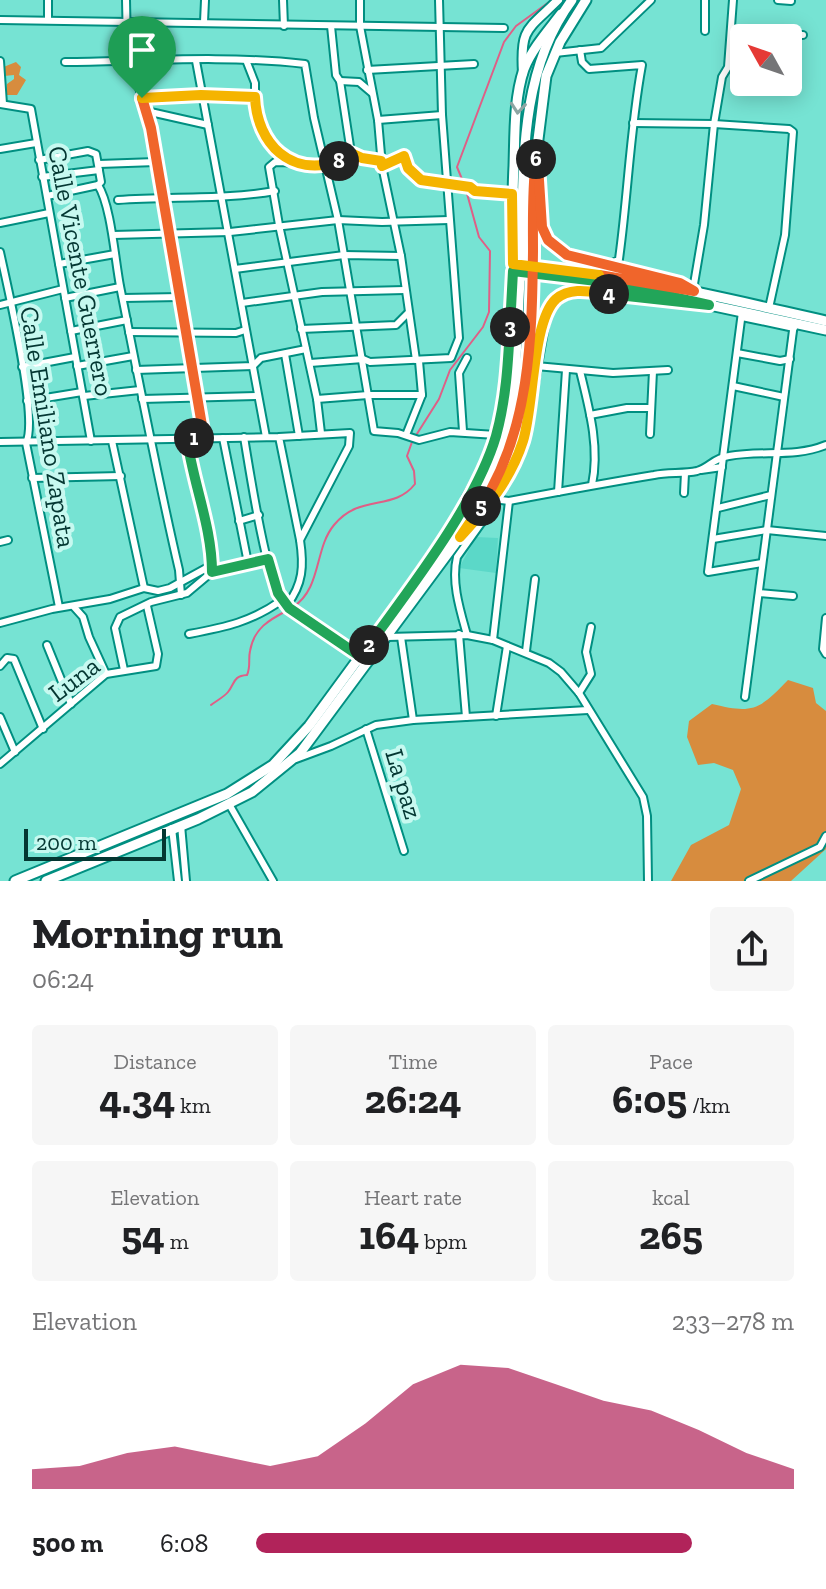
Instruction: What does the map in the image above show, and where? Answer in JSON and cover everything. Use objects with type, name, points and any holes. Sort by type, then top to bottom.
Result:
[{"type":"main road","points":[[15,881],[210,803],[253,780],[273,765],[295,742],[361,657],[483,483],[507,426],[516,381],[517,269],[512,194],[523,74],[545,35],[572,0]]},
{"type":"main road","points":[[46,881],[229,804],[252,792],[292,760],[325,721],[460,537],[499,474],[519,419],[525,383],[533,256],[533,179],[546,76],[555,53],[586,0]]},
{"type":"main road","points":[[450,528],[484,469],[496,435],[506,383],[533,83],[561,14]]},
{"type":"main road","points":[[537,149],[542,227],[548,240],[567,255],[682,284],[695,291]]},
{"type":"main road","points":[[517,269],[553,267],[695,291],[826,321]]},
{"type":"main road","points":[[517,269],[605,282],[794,326],[826,330]]},
{"type":"main road","points":[[460,537],[495,500],[514,465],[524,436],[545,317],[555,300],[567,293],[585,291],[709,305]]},
{"type":"street","points":[[48,0],[48,19]]},
{"type":"street","points":[[126,0],[126,41],[146,111],[163,196],[204,437]]},
{"type":"street","points":[[204,22],[205,0]]},
{"type":"street","points":[[283,0],[284,26]]},
{"type":"street","points":[[360,0],[360,26],[422,395],[406,435]]},
{"type":"street","points":[[310,363],[451,358],[459,338],[442,115],[439,0]]},
{"type":"street","points":[[523,74],[524,35],[533,21],[558,0]]},
{"type":"street","points":[[555,53],[601,48],[651,0]]},
{"type":"street","points":[[705,0],[705,31]]},
{"type":"street","points":[[732,24],[733,0]]},
{"type":"street","points":[[778,0],[791,1]]},
{"type":"street","points":[[0,20],[504,28]]},
{"type":"street","points":[[331,26],[336,75],[340,81],[351,153]]},
{"type":"street","points":[[524,35],[545,35]]},
{"type":"street","points":[[695,291],[714,124],[722,77],[728,67],[730,45]]},
{"type":"street","points":[[580,50],[582,62],[589,69],[642,65],[619,259],[625,270]]},
{"type":"street","points":[[65,62],[246,60],[305,64],[338,220],[374,431],[419,440],[463,431],[496,435]]},
{"type":"street","points":[[246,60],[255,83],[262,133],[274,150],[292,162]]},
{"type":"street","points":[[0,61],[2,104]]},
{"type":"street","points":[[196,61],[266,437]]},
{"type":"street","points":[[368,73],[441,64],[474,64]]},
{"type":"street","points":[[362,83],[368,73]]},
{"type":"street","points":[[340,81],[362,83],[372,93]]},
{"type":"street","points":[[142,98],[201,95],[255,97]]},
{"type":"street","name":"Calle Vicente Guerrero","points":[[2,104],[31,109],[91,441]]},
{"type":"street","points":[[146,111],[208,125]]},
{"type":"street","points":[[378,120],[442,115]]},
{"type":"street","points":[[633,123],[714,124],[789,129],[793,132],[785,235],[769,308]]},
{"type":"street","points":[[0,149],[36,143]]},
{"type":"street","points":[[39,160],[93,152],[99,167],[99,184],[113,235],[133,356],[181,595]]},
{"type":"street","points":[[351,153],[382,164],[404,156],[408,168],[416,177],[470,187],[475,191],[512,194]]},
{"type":"street","points":[[321,433],[310,363],[269,167],[275,162],[327,165],[351,153]]},
{"type":"street","points":[[42,177],[99,167],[156,162]]},
{"type":"street","points":[[47,196],[99,184]]},
{"type":"street","points":[[118,200],[163,196],[222,197],[275,191]]},
{"type":"street","points":[[0,223],[49,213]]},
{"type":"street","points":[[113,235],[230,232],[338,220],[449,220]]},
{"type":"street","name":"Calle Emiliano Zapata","points":[[0,252],[27,401],[29,436],[26,443],[59,607]]},
{"type":"street","points":[[59,264],[115,254]]},
{"type":"street","points":[[235,269],[344,255],[401,256]]},
{"type":"street","points":[[609,266],[619,259]]},
{"type":"street","points":[[65,298],[120,287]]},
{"type":"street","points":[[0,305],[63,289]]},
{"type":"street","points":[[242,303],[322,292],[405,290]]},
{"type":"street","points":[[123,298],[180,297]]},
{"type":"street","points":[[301,329],[396,325],[408,313]]},
{"type":"street","points":[[742,314],[708,572],[762,563]]},
{"type":"street","points":[[71,331],[127,320]]},
{"type":"street","points":[[745,697],[794,326]]},
{"type":"street","points":[[129,332],[236,333],[245,330]]},
{"type":"street","points":[[136,370],[253,366],[261,358],[306,349]]},
{"type":"street","points":[[737,353],[780,361],[790,359]]},
{"type":"street","points":[[285,354],[299,436]]},
{"type":"street","points":[[77,366],[133,356]]},
{"type":"street","points":[[22,367],[75,357]]},
{"type":"street","points":[[463,431],[459,373],[467,358]]},
{"type":"street","points":[[536,366],[580,371],[668,370]]},
{"type":"street","points":[[558,492],[566,370]]},
{"type":"street","points":[[580,371],[590,415],[595,466],[592,485]]},
{"type":"street","points":[[650,434],[653,371]]},
{"type":"street","points":[[733,386],[784,397]]},
{"type":"street","points":[[27,401],[140,390]]},
{"type":"street","points":[[317,399],[422,395]]},
{"type":"street","points":[[142,399],[258,396]]},
{"type":"street","points":[[590,415],[627,408],[651,408]]},
{"type":"street","points":[[0,442],[350,433],[349,446],[300,540]]},
{"type":"street","points":[[244,437],[268,559],[288,606],[361,657]]},
{"type":"street","points":[[189,634],[242,623],[288,606],[301,585],[303,560],[279,437]]},
{"type":"street","points":[[223,438],[248,563]]},
{"type":"street","points":[[187,439],[212,569]]},
{"type":"street","points":[[112,441],[144,588]]},
{"type":"street","points":[[701,470],[712,461],[724,457],[760,453],[778,455],[810,451],[826,445]]},
{"type":"street","points":[[466,717],[463,634],[455,567],[457,557],[495,500],[509,501],[670,472],[685,473],[722,467]]},
{"type":"street","points":[[684,493],[685,473]]},
{"type":"street","points":[[32,478],[121,476]]},
{"type":"street","points":[[718,508],[771,495]]},
{"type":"street","points":[[493,640],[509,501]]},
{"type":"street","points":[[239,521],[259,515]]},
{"type":"street","points":[[713,539],[767,530],[826,536]]},
{"type":"street","points":[[0,623],[59,607],[110,599],[144,588],[158,591],[212,569],[268,559]]},
{"type":"street","name":"Luna","points":[[0,764],[106,674],[124,670],[115,628],[120,617],[151,602],[181,595],[212,569]]},
{"type":"street","points":[[526,651],[535,579]]},
{"type":"street","points":[[759,593],[793,596]]},
{"type":"street","points":[[124,670],[156,666],[158,654],[147,606]]},
{"type":"street","points":[[74,607],[83,617],[106,674]]},
{"type":"street","points":[[826,618],[823,649],[826,654]]},
{"type":"street","points":[[579,693],[591,674],[586,652],[591,627]]},
{"type":"street","points":[[387,637],[463,634],[493,640],[526,651],[561,672],[579,693],[643,797],[648,881]]},
{"type":"street","points":[[401,637],[413,720]]},
{"type":"street","points":[[47,645],[71,704]]},
{"type":"street","points":[[496,716],[507,646]]},
{"type":"street","points":[[0,666],[7,658],[14,659],[43,729]]},
{"type":"street","points":[[292,760],[376,725],[588,710]]},
{"type":"street","points":[[0,717],[15,752]]},
{"type":"street","name":"La paz","points":[[366,729],[404,851]]},
{"type":"street","points":[[229,804],[273,881]]},
{"type":"street","points":[[177,826],[178,881]]},
{"type":"street","points":[[177,826],[186,881]]},
{"type":"street","points":[[749,881],[820,847],[826,836]]},
{"type":"shaded area","points":[[16,62],[21,67],[19,75],[26,80],[17,95],[6,95],[7,84],[14,79],[14,75],[4,76],[1,68]]},
{"type":"shaded area","points":[[476,537],[498,538],[496,573],[459,568]]},
{"type":"shaded area","points":[[788,680],[813,688],[816,703],[826,711],[826,849],[791,881],[671,881],[691,845],[729,825],[741,789],[733,770],[714,763],[698,765],[687,737],[689,721],[712,704],[737,709],[754,707],[770,698]]},
{"type":"waterway","points":[[464,184],[457,167],[504,42],[516,26],[552,0]]},
{"type":"waterway","points":[[415,437],[439,399],[450,370],[483,327],[489,312],[490,251],[479,237],[466,190]]},
{"type":"waterway","points":[[293,607],[309,590],[323,545],[334,525],[355,509],[397,498],[415,484],[414,471],[407,456],[412,442]]},
{"type":"waterway","points":[[211,705],[226,694],[237,678],[247,675],[249,654],[259,631],[288,610]]},
{"type":"route","points":[[142,98],[151,128],[194,369],[204,437],[187,439],[206,525],[212,572],[268,559],[278,593],[289,608],[361,657],[450,528],[484,469],[504,399],[513,271],[539,274],[562,275],[605,282],[709,305],[585,291],[567,293],[555,300],[545,317],[524,436],[514,465],[484,511],[460,537],[499,474],[523,401],[525,383],[532,278],[533,256],[533,179],[537,149],[540,213],[548,240],[567,255],[680,283],[694,291],[553,267],[540,266],[513,264],[512,194],[475,191],[470,187],[421,180],[408,168],[404,156],[382,166],[381,161],[351,153],[327,165],[292,162],[274,150],[262,133],[255,97],[201,95],[142,98]]}]
